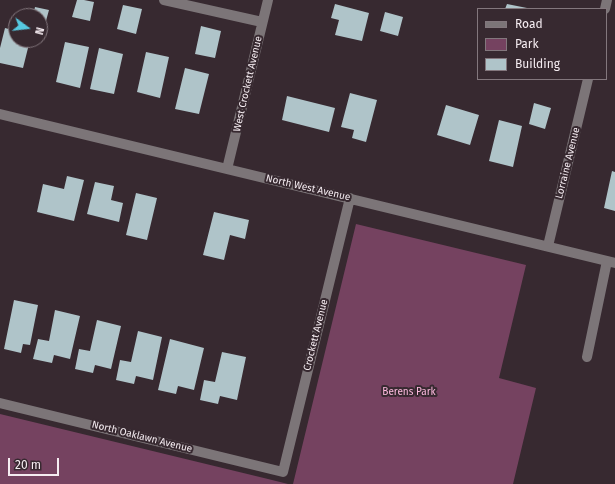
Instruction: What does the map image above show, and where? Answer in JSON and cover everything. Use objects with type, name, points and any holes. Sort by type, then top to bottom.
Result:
[{"type":"street","points":[[164,0],[262,22]]},
{"type":"street","name":"West Crockett Avenue","points":[[228,169],[268,0]]},
{"type":"street","name":"Lorraine Avenue","points":[[548,246],[588,80]]},
{"type":"street","name":"North West Avenue","points":[[0,114],[611,262]]},
{"type":"street","name":"Crockett Avenue","points":[[283,472],[350,198]]},
{"type":"street","points":[[587,357],[611,262]]},
{"type":"street","name":"North Oaklawn Avenue","points":[[0,403],[283,472]]},
{"type":"green space","name":"Berens Park","points":[[356,224],[526,265],[499,378],[536,388],[513,484],[293,484]]},
{"type":"green space","points":[[0,414],[268,479],[288,484],[0,484]]},
{"type":"building","points":[[77,0],[94,2],[90,21],[72,17]]},
{"type":"building","points":[[335,4],[369,13],[362,41],[335,35],[339,20],[331,18]]},
{"type":"building","points":[[507,4],[527,8],[505,8]]},
{"type":"building","points":[[123,5],[142,9],[136,34],[117,29]]},
{"type":"building","points":[[385,12],[403,17],[398,36],[380,31]]},
{"type":"building","points":[[201,26],[221,31],[215,58],[195,54]]},
{"type":"building","points":[[5,28],[8,29],[8,48],[28,48],[23,68],[0,63],[0,48]]},
{"type":"building","points":[[65,42],[89,47],[80,88],[56,82]]},
{"type":"building","points":[[99,48],[123,54],[114,94],[90,89]]},
{"type":"building","points":[[146,52],[169,57],[160,98],[137,92]]},
{"type":"building","points":[[185,68],[209,74],[199,114],[175,109]]},
{"type":"building","points":[[350,93],[377,100],[366,142],[352,138],[354,130],[341,127]]},
{"type":"building","points":[[287,96],[335,108],[329,132],[282,120]]},
{"type":"building","points":[[534,103],[551,108],[545,129],[529,124]]},
{"type":"building","points":[[446,105],[479,115],[470,145],[437,135]]},
{"type":"building","points":[[499,120],[522,126],[513,167],[489,161]]},
{"type":"building","points":[[612,171],[615,172],[615,211],[604,208]]},
{"type":"building","points":[[67,176],[84,180],[74,221],[37,212],[43,184],[64,189]]},
{"type":"building","points":[[95,182],[114,186],[111,200],[123,203],[119,222],[87,214]]},
{"type":"building","points":[[136,193],[157,198],[147,240],[126,235]]},
{"type":"building","points":[[214,212],[249,220],[245,239],[230,235],[224,260],[203,255]]},
{"type":"building","points":[[14,300],[38,305],[30,345],[23,344],[21,353],[4,349]]},
{"type":"building","points":[[55,310],[80,316],[70,359],[54,355],[52,363],[33,359],[38,339],[49,341]]},
{"type":"building","points":[[97,320],[121,326],[111,369],[95,365],[93,373],[75,369],[79,349],[90,351]]},
{"type":"building","points":[[138,331],[162,337],[153,380],[136,376],[134,384],[116,380],[120,360],[131,362]]},
{"type":"building","points":[[170,339],[204,348],[194,390],[178,386],[176,394],[158,390]]},
{"type":"building","points":[[222,352],[246,357],[237,400],[220,396],[218,404],[200,400],[204,380],[215,382]]}]
